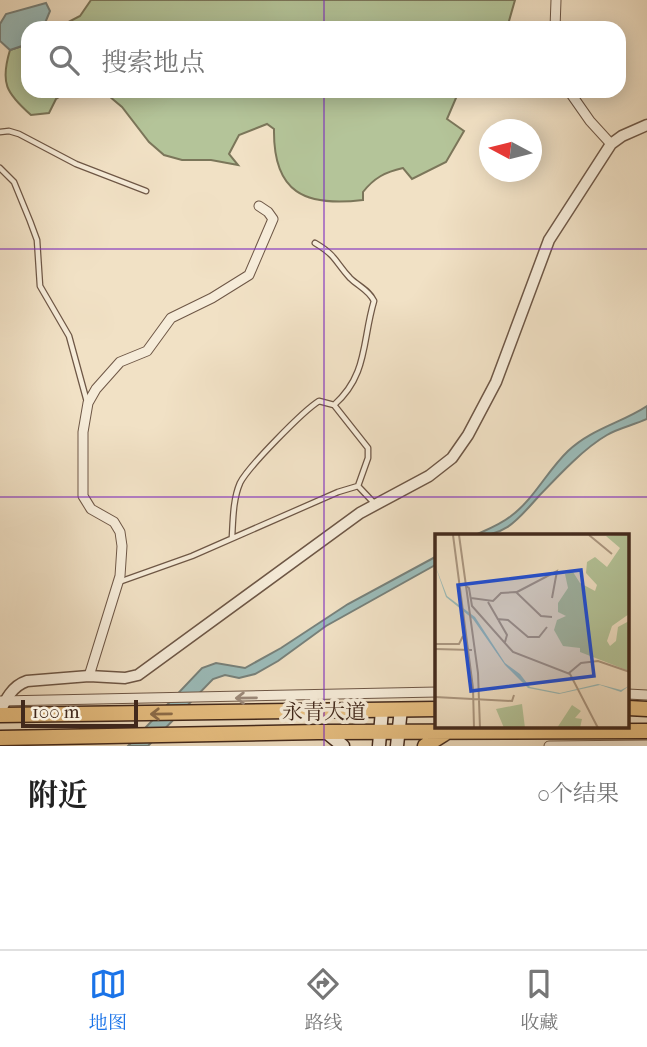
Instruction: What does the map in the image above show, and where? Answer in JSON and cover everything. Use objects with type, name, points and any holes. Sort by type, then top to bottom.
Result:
[{"type":"main road","name":"永青大道","points":[[1,708],[318,712],[435,709]]},
{"type":"main road","points":[[398,739],[401,709]]},
{"type":"main road","points":[[380,739],[383,710]]},
{"type":"main road","points":[[318,712],[322,732],[343,746]]},
{"type":"main road","name":"永青大道","points":[[0,738],[251,739],[322,732],[398,739],[453,730],[647,731]]},
{"type":"main road","points":[[425,746],[453,730]]},
{"type":"street","points":[[555,21],[556,0]]},
{"type":"street","points":[[574,98],[611,144]]},
{"type":"street","points":[[1,708],[21,683],[35,679],[130,677],[153,666],[360,513],[441,468],[461,446],[492,391],[507,358],[536,271],[550,240],[611,144],[647,125]]},
{"type":"street","points":[[89,676],[122,564],[120,532],[114,522],[91,509],[83,496],[83,432],[88,403],[96,389],[120,362],[147,351],[172,318],[249,275],[273,219],[259,206]]},
{"type":"street","points":[[1,708],[435,692]]},
{"type":"street","points":[[548,746],[647,745]]},
{"type":"lane","points":[[0,132],[19,134],[76,164],[146,191]]},
{"type":"lane","points":[[0,168],[14,182],[30,221],[37,240],[40,286],[69,336],[88,403]]},
{"type":"lane","points":[[315,243],[330,252],[351,279],[372,296],[374,301],[358,376],[346,395],[334,405]]},
{"type":"lane","points":[[232,537],[237,494],[246,473],[319,401],[334,405],[368,448],[368,458],[358,486]]},
{"type":"lane","points":[[358,486],[375,504]]},
{"type":"lane","points":[[118,583],[191,555],[321,498],[358,486]]},
{"type":"green space","points":[[91,0],[515,0],[509,21],[70,21],[80,16]]},
{"type":"green space","points":[[21,46],[21,98],[58,98],[49,113],[31,115],[7,87],[6,71],[10,50]]},
{"type":"green space","points":[[111,98],[456,98],[447,119],[464,131],[446,162],[412,179],[403,168],[376,179],[363,192],[363,200],[324,201],[296,191],[286,181],[275,151],[274,129],[267,124],[239,135],[229,154],[238,165],[211,160],[182,160],[164,155],[149,142],[122,107]]},
{"type":"water","points":[[46,3],[50,11],[46,21],[21,21],[21,46],[10,50],[0,41],[0,24],[6,14]]},
{"type":"water","points":[[647,406],[647,419],[612,433],[589,447],[511,525],[495,533],[477,534],[502,522],[519,509],[560,459],[577,443]]},
{"type":"water","points":[[435,557],[435,565],[326,626],[278,661],[255,674],[239,678],[225,675],[213,679],[148,746],[128,746],[202,668],[216,663],[245,668],[348,604]]}]
